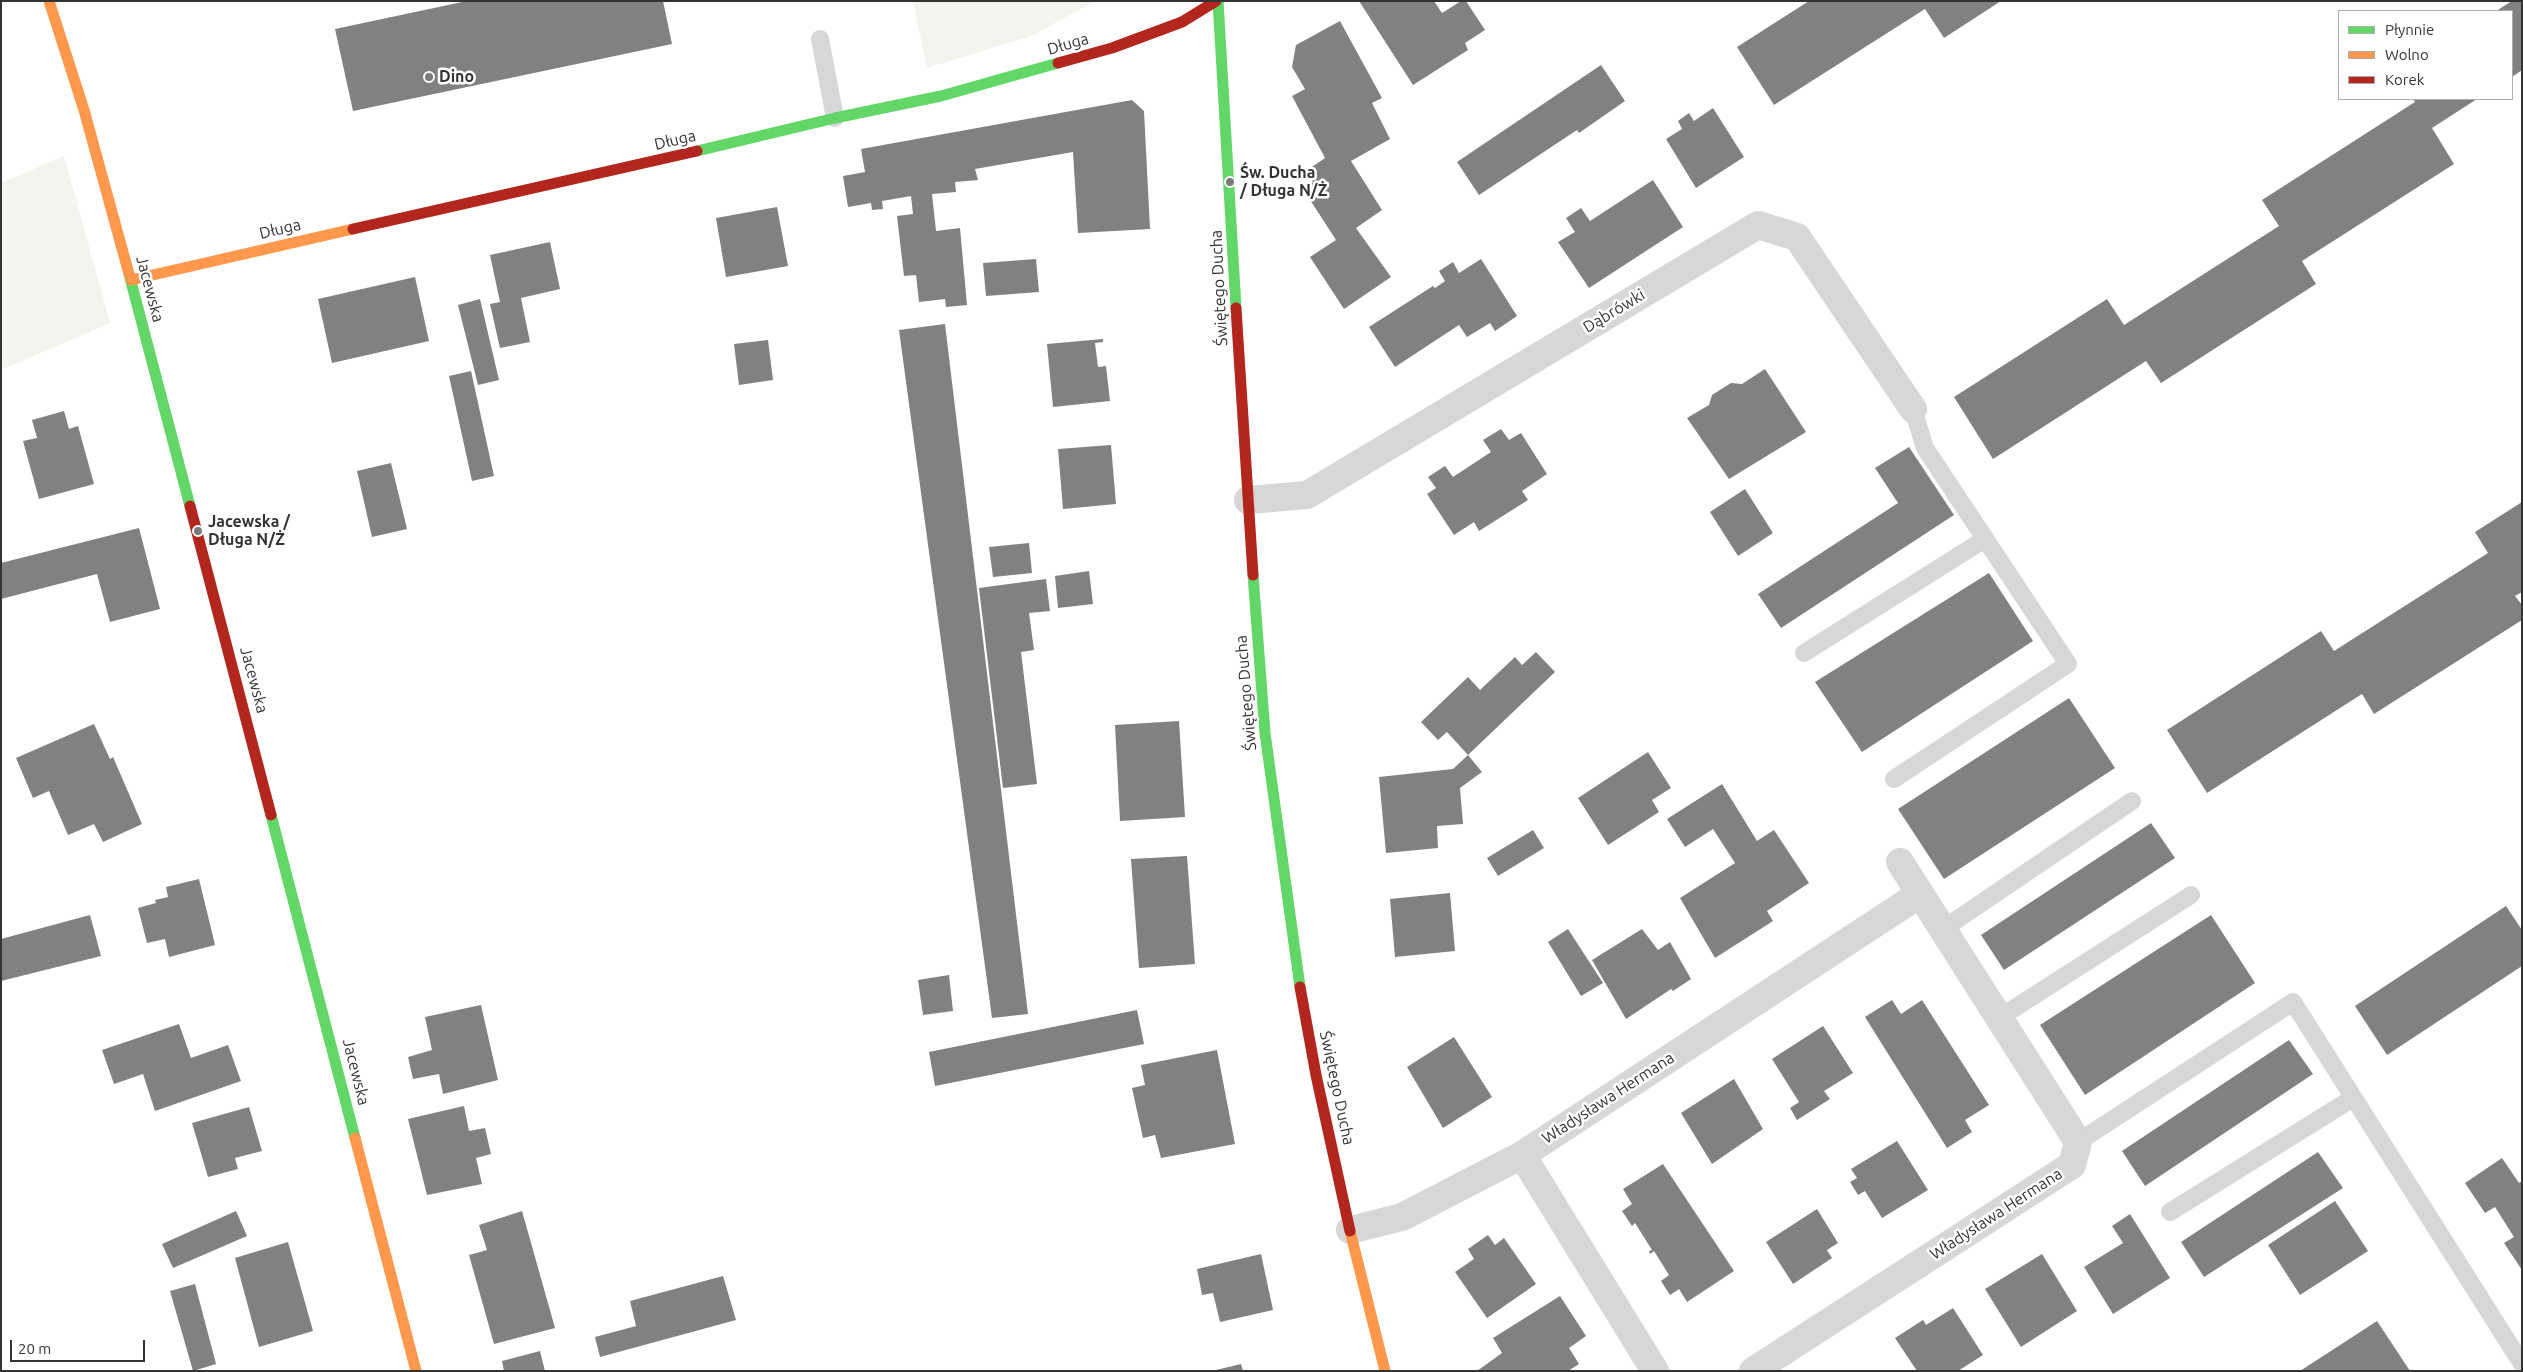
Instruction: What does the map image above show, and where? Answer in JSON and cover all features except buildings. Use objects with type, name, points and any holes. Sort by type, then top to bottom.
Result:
[{"type":"street","name":"Jacewska","points":[[49,1],[84,110],[131,280],[416,1371]]},
{"type":"street","name":"Długa","points":[[131,280],[655,161],[835,118],[941,96],[1112,48],[1182,22],[1217,1]]},
{"type":"street","name":"Świętego Ducha","points":[[1217,1],[1248,500],[1265,733],[1295,957],[1316,1075],[1350,1230],[1384,1371]]},
{"type":"street","name":"Dąbrówki","points":[[1248,500],[1307,495],[1758,225],[1797,237],[1913,409]]},
{"type":"street","points":[[1900,862],[2078,1142]]},
{"type":"street","name":"Władysława Hermana","points":[[1350,1230],[1402,1217],[1522,1155],[1920,894]]},
{"type":"street","name":"Władysława Hermana","points":[[1753,1371],[2072,1165],[2078,1142]]},
{"type":"street","points":[[1522,1155],[1655,1371]]},
{"type":"lane","points":[[820,39],[835,118]]},
{"type":"lane","points":[[1894,779],[2068,664],[1925,448],[1913,409]]},
{"type":"lane","points":[[1804,653],[1985,539]]},
{"type":"lane","points":[[1943,929],[2132,801]]},
{"type":"lane","points":[[1999,1018],[2191,895]]},
{"type":"lane","points":[[2078,1142],[2293,1002],[2522,1364]]},
{"type":"lane","points":[[2170,1212],[2353,1098]]},
{"type":"shaded area","points":[[913,1],[1095,1],[1031,36],[927,68]]},
{"type":"shaded area","points":[[64,156],[110,323],[1,370],[1,183]]},
{"type":"traffic: fast","points":[[1218,1],[1236,308]]},
{"type":"traffic: fast","points":[[697,151],[835,118],[941,96],[1058,63]]},
{"type":"traffic: fast","points":[[129,274],[190,506]]},
{"type":"traffic: fast","points":[[1253,575],[1265,733],[1300,987]]},
{"type":"traffic: fast","points":[[271,815],[355,1138]]},
{"type":"traffic: slow","points":[[49,1],[84,110],[129,274]]},
{"type":"traffic: slow","points":[[131,280],[353,229]]},
{"type":"traffic: slow","points":[[355,1138],[416,1371]]},
{"type":"traffic: slow","points":[[1350,1231],[1385,1371]]},
{"type":"traffic: jam","points":[[1058,63],[1112,48],[1182,22],[1216,1]]},
{"type":"traffic: jam","points":[[353,229],[697,151]]},
{"type":"traffic: jam","points":[[1236,308],[1253,575]]},
{"type":"traffic: jam","points":[[190,506],[271,815]]},
{"type":"traffic: jam","points":[[1300,987],[1316,1075],[1350,1231]]},
{"type":"place","name":"Dino","points":[[429,77]]},
{"type":"place","name":"Św. Ducha / Długa N/Ż","points":[[1230,182]]},
{"type":"place","name":"Jacewska / Długa N/Ż","points":[[198,531]]}]
